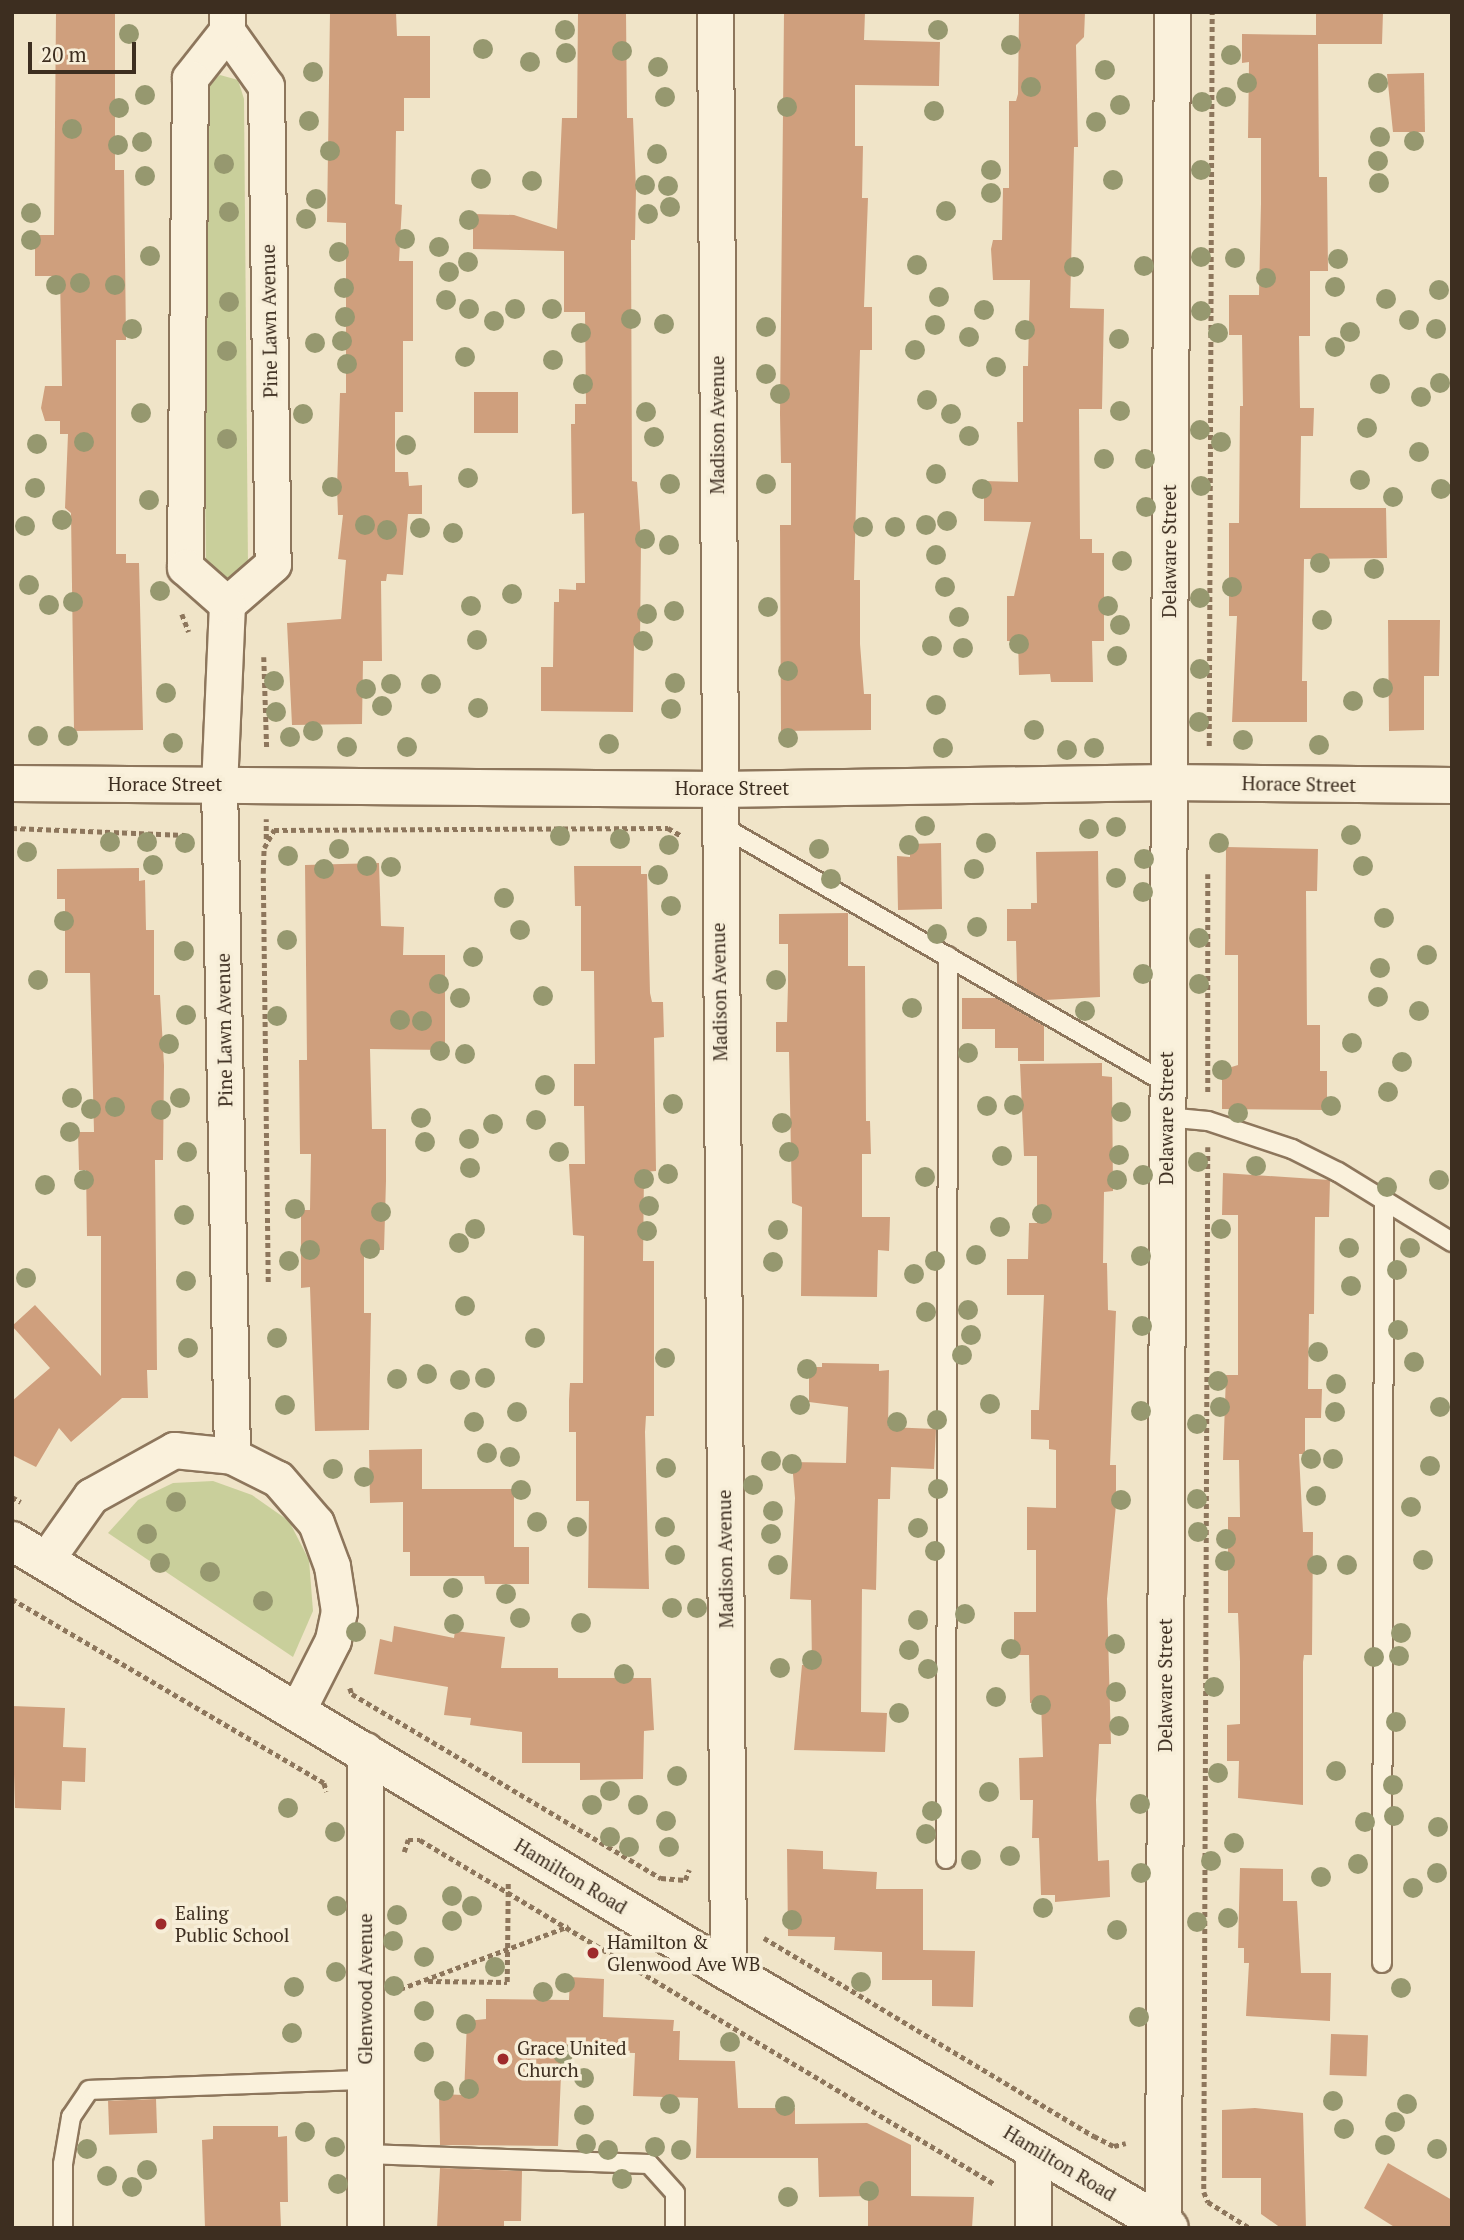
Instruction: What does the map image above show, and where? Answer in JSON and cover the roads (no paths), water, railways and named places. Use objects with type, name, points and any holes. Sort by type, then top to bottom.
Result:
[{"type":"main road","name":"Hamilton Road","points":[[12,1541],[365,1750],[728,1971],[1166,2226]]},
{"type":"street","name":"Madison Avenue","points":[[715,12],[720,789],[718,824],[728,1971]]},
{"type":"street","name":"Delaware Street","points":[[1166,2226],[1166,1100],[1172,12]]},
{"type":"street","name":"Pine Lawn Avenue","points":[[227,604],[185,567],[190,78],[227,22],[266,86],[272,564],[227,604],[219,784],[232,1456]]},
{"type":"street","name":"Horace Street","points":[[12,783],[720,789],[1167,782],[1452,785]]},
{"type":"street","points":[[45,1561],[90,1496],[174,1450],[232,1456],[278,1479],[316,1523],[332,1566],[339,1611],[333,1640],[298,1711]]},
{"type":"street","name":"Glenwood Avenue","points":[[365,1750],[365,2228]]},
{"type":"street","points":[[1033,2147],[1033,2228]]},
{"type":"lane","points":[[718,824],[948,956],[1166,1100],[1208,1121],[1293,1149],[1452,1242]]},
{"type":"lane","points":[[946,1859],[948,956]]},
{"type":"lane","points":[[1382,1963],[1384,1200]]},
{"type":"lane","points":[[63,2228],[63,2164],[71,2117],[89,2091],[365,2080]]},
{"type":"lane","points":[[365,2154],[649,2164],[675,2193],[675,2228]]},
{"type":"place","name":"Ealing Public School","points":[[161,1924]]},
{"type":"place","name":"Hamilton & Glenwood Ave WB","points":[[593,1953]]},
{"type":"place","name":"Grace United Church","points":[[503,2059]]}]
